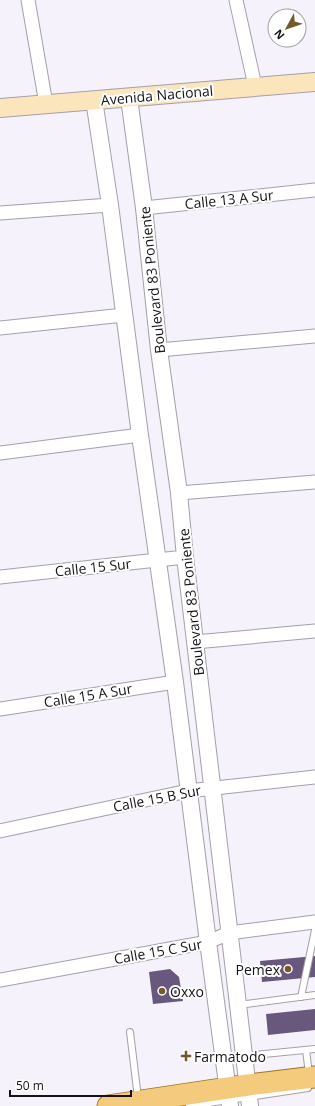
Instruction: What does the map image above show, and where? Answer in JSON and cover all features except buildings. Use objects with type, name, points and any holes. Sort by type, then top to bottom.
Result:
[{"type":"main road","name":"Avenida Nacional","points":[[0,108],[315,82]]},
{"type":"main road","points":[[108,1106],[138,1101],[249,1096],[313,1080]]},
{"type":"street","points":[[28,0],[46,104]]},
{"type":"street","points":[[236,0],[254,86]]},
{"type":"street","name":"Boulevard 83 Poniente","points":[[128,98],[144,208],[159,350],[179,493],[185,557],[249,1096]]},
{"type":"street","name":"Boulevard 83 Poniente","points":[[94,100],[110,205],[140,436],[175,682],[228,1098]]},
{"type":"street","name":"Calle 13 A Sur","points":[[144,208],[315,190]]},
{"type":"street","points":[[0,213],[110,205]]},
{"type":"street","points":[[0,328],[124,314]]},
{"type":"street","points":[[159,350],[315,336]]},
{"type":"street","points":[[0,453],[140,436]]},
{"type":"street","points":[[179,493],[315,482]]},
{"type":"street","name":"Calle 15 Sur","points":[[0,577],[185,557]]},
{"type":"street","points":[[195,642],[315,631]]},
{"type":"street","name":"Calle 15 A Sur","points":[[0,709],[175,682]]},
{"type":"street","name":"Calle 15 B Sur","points":[[0,831],[188,791],[315,778]]},
{"type":"street","name":"Calle 15 C Sur","points":[[0,980],[208,942],[229,932],[315,922]]},
{"type":"lane","points":[[301,997],[315,930]]},
{"type":"lane","points":[[238,1004],[315,995]]},
{"type":"lane","points":[[130,1032],[138,1101]]},
{"type":"lane","points":[[244,1056],[315,1049]]},
{"type":"lane","points":[[306,1050],[313,1080]]},
{"type":"lane","points":[[189,1106],[228,1098]]},
{"type":"place","name":"Pemex","points":[[288,969]]},
{"type":"place","name":"Oxxo","points":[[162,991]]},
{"type":"place","name":"Farmatodo","points":[[186,1056]]}]
